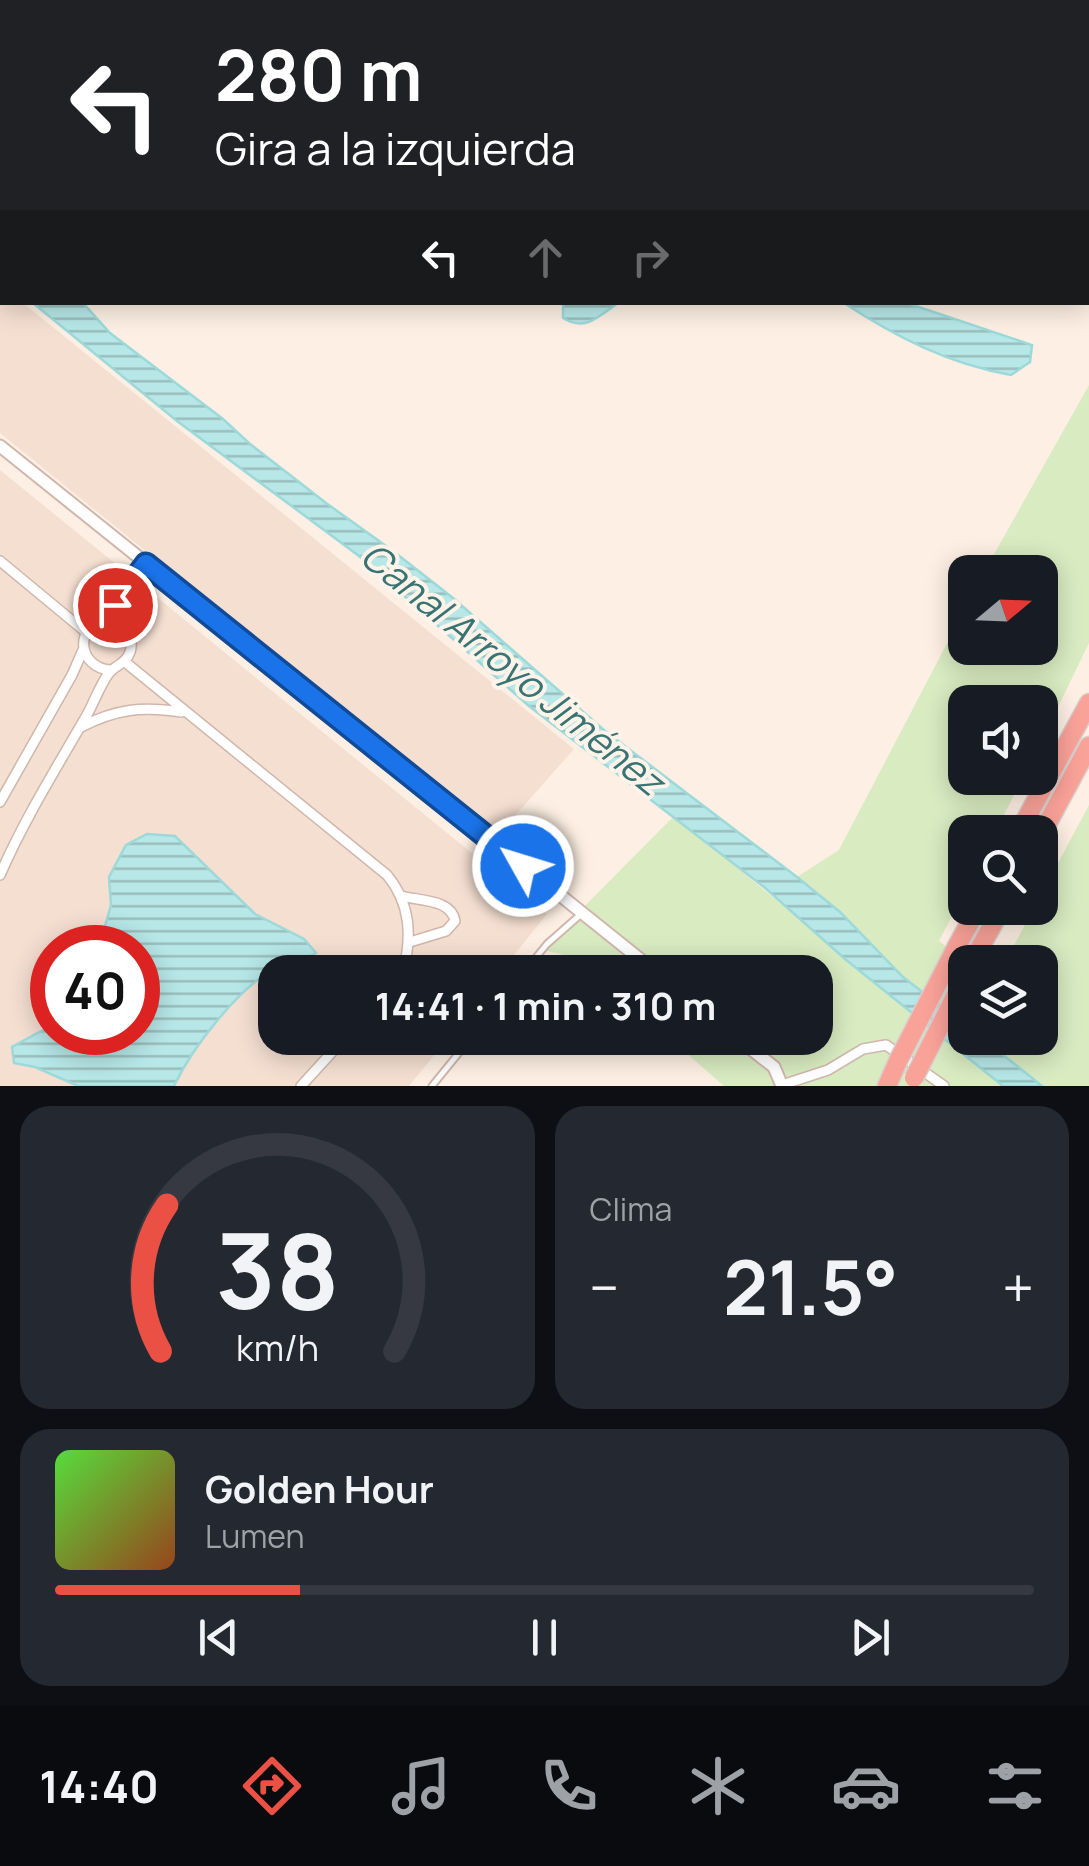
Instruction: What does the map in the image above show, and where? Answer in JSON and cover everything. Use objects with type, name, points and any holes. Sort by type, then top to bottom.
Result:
[{"type":"highway","points":[[1028,815],[1089,703]]},
{"type":"highway","points":[[1052,815],[1089,746]]},
{"type":"highway","points":[[886,1086],[969,925]]},
{"type":"highway","points":[[913,1082],[948,1011]]},
{"type":"street","points":[[0,446],[635,955]]},
{"type":"street","points":[[108,622],[120,596],[146,564]]},
{"type":"street","points":[[1,565],[87,632]]},
{"type":"street","points":[[0,802],[72,676],[87,632],[100,623],[122,627],[128,633],[131,648],[125,662],[111,670],[29,812],[0,875]]},
{"type":"street","points":[[84,647],[89,662],[111,670]]},
{"type":"street","points":[[125,662],[379,867],[401,896],[410,942],[407,955]]},
{"type":"street","points":[[81,726],[122,710],[154,708],[184,712]]},
{"type":"street","points":[[401,896],[446,905],[455,914],[455,921],[446,931],[410,942]]},
{"type":"street","points":[[759,1055],[774,1067],[782,1085],[828,1070],[863,1048],[886,1045],[944,1086]]},
{"type":"street","points":[[301,1086],[329,1055]]},
{"type":"lane","points":[[538,955],[582,913]]},
{"type":"lane","points":[[432,1086],[457,1055]]},
{"type":"shaded area","points":[[0,305],[25,305],[574,749],[497,836],[0,433]]},
{"type":"shaded area","points":[[0,470],[547,914],[514,955],[258,955],[258,1055],[434,1055],[409,1086],[0,1086]]},
{"type":"green space","points":[[1089,385],[1089,643],[1058,707],[1058,685],[948,685],[948,795],[1014,795],[1004,815],[948,815],[948,924],[939,941],[948,948],[948,1012],[903,977],[840,912],[797,877],[839,850],[948,642],[948,665],[1058,665],[1058,555],[994,555]]},
{"type":"green space","points":[[1089,805],[1089,1086],[1042,1086],[1003,1055],[1058,1055],[1058,945],[1014,945],[1025,925],[1058,925],[1058,863]]},
{"type":"green space","points":[[674,816],[948,1041],[948,1055],[965,1055],[1003,1086],[724,1086],[688,1055],[833,1055],[833,955],[564,955],[547,951],[547,944]]},
{"type":"water","name":"Canal Arroyo Jiménez","points":[[35,305],[85,305],[110,333],[453,598],[605,731],[840,912],[903,977],[948,1012],[948,1042],[764,887],[529,706],[359,556],[177,421]]},
{"type":"water","points":[[563,305],[615,305],[586,323],[563,318]]},
{"type":"water","points":[[847,305],[913,305],[1032,345],[1030,362],[1011,375],[988,370],[945,356]]},
{"type":"water","points":[[147,834],[175,836],[255,914],[304,939],[316,953],[258,955],[258,980],[205,1037],[174,1086],[78,1086],[35,1067],[14,1063],[12,1047],[30,1037],[30,1055],[160,1055],[160,925],[105,925],[111,905],[109,877],[126,845]]},
{"type":"water","points":[[964,1055],[1003,1055],[1042,1086],[1003,1086]]},
{"type":"route","points":[[115,605],[146,564],[523,866]]}]
